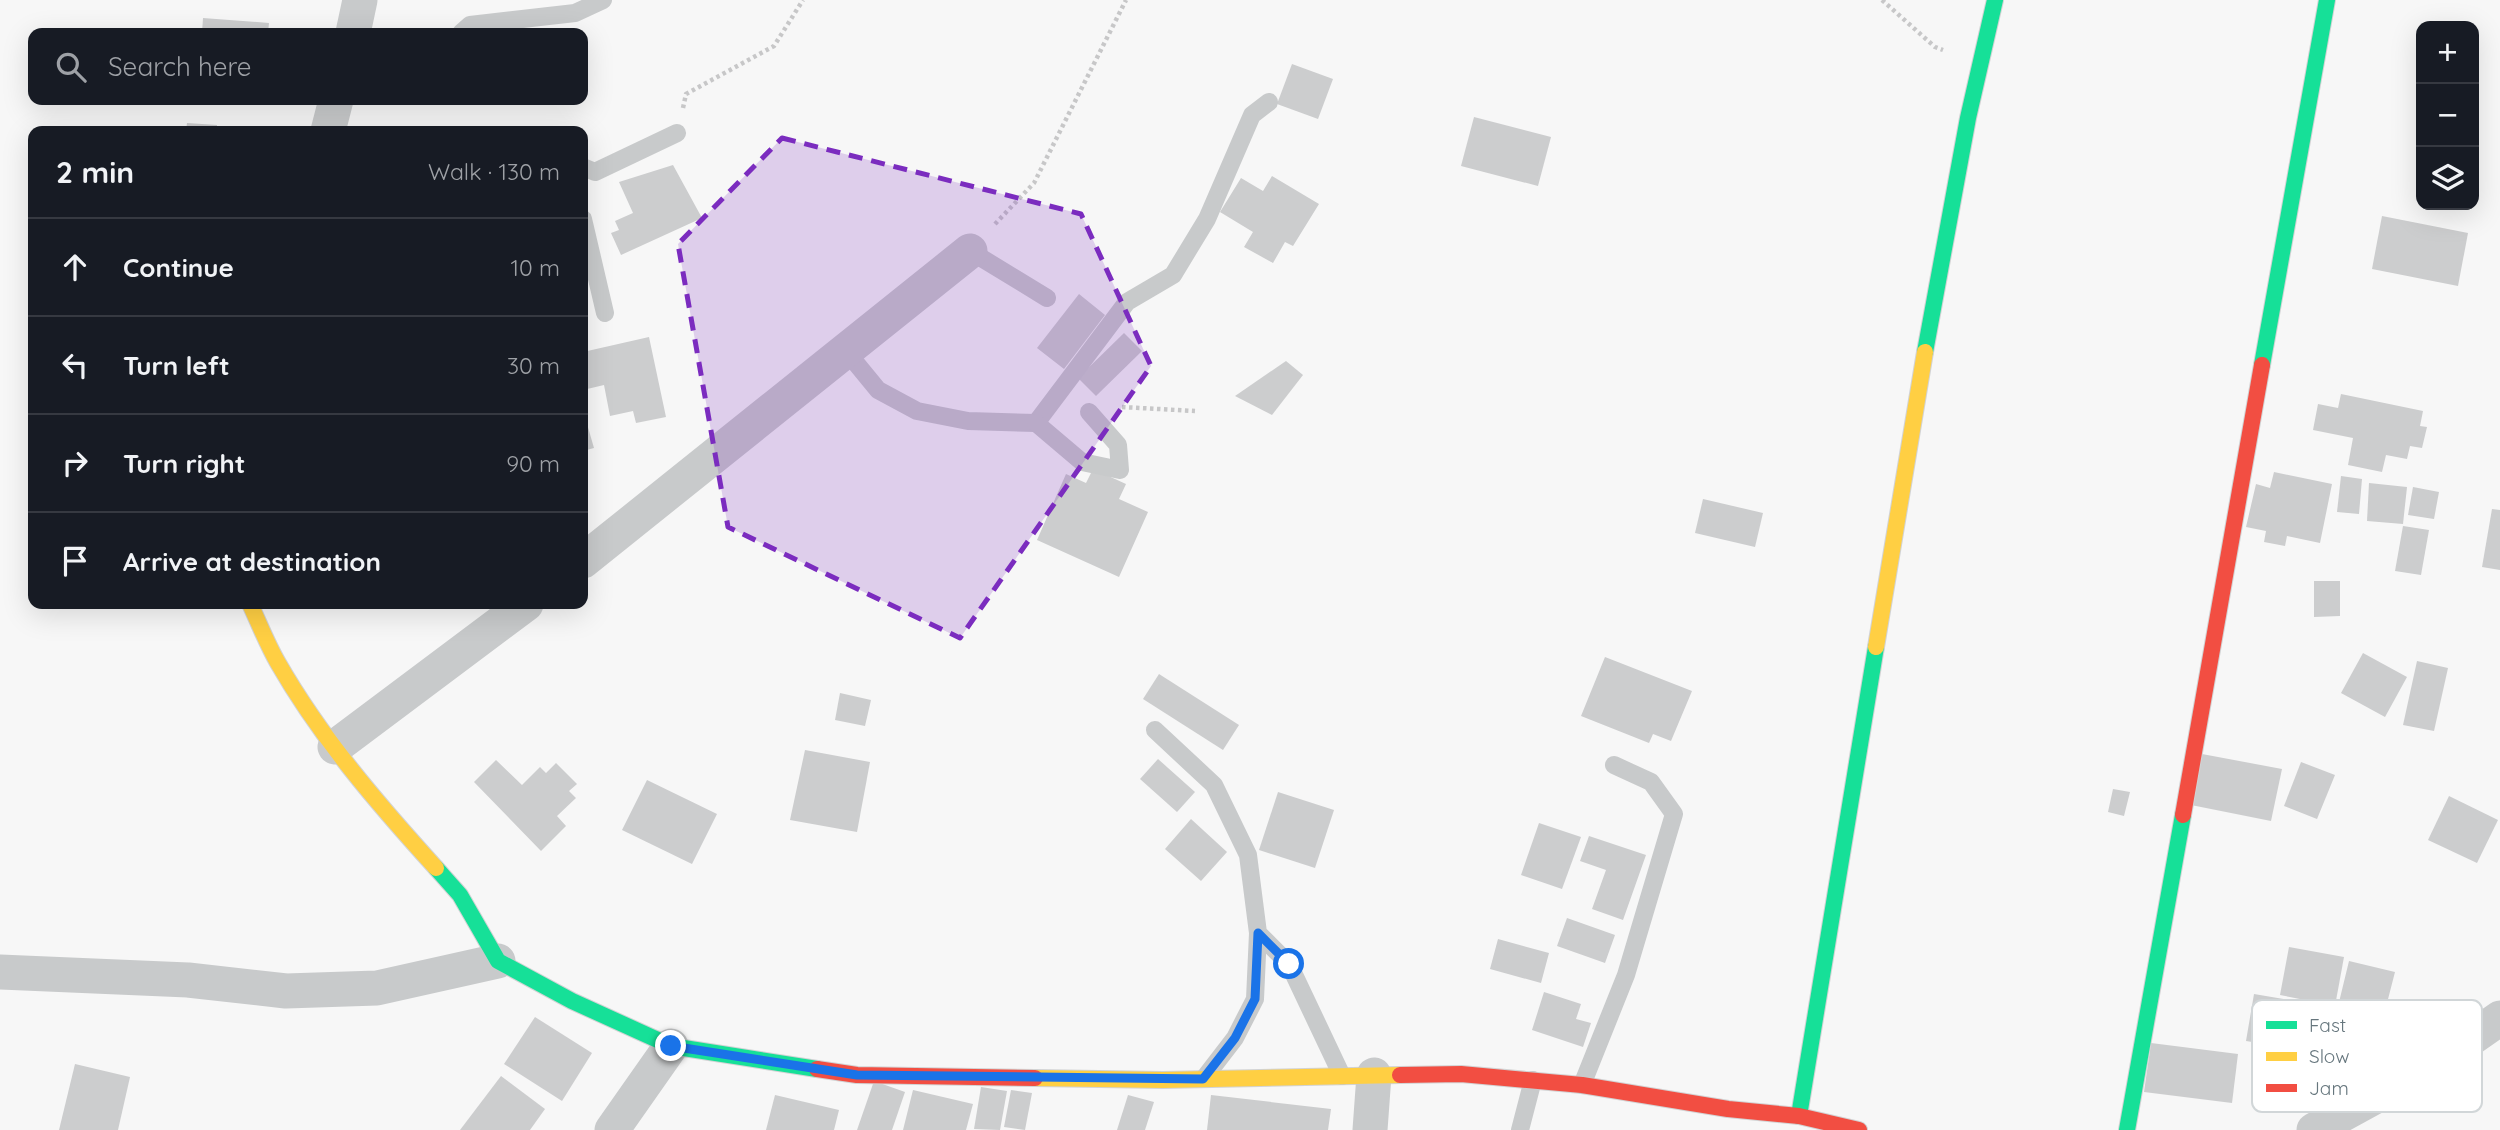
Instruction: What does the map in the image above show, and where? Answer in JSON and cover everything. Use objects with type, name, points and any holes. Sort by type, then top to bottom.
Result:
[{"type":"street","points":[[354,28],[360,0]]},
{"type":"street","points":[[1799,1116],[1915,407],[1968,118],[1995,0]]},
{"type":"street","points":[[2127,1130],[2327,0]]},
{"type":"street","points":[[329,126],[335,105]]},
{"type":"street","points":[[588,557],[970,251]]},
{"type":"street","points":[[252,609],[276,661],[335,747],[382,808],[460,895],[498,961],[572,1001],[671,1046],[857,1075],[1203,1079],[1461,1074],[1582,1085],[1728,1109],[1799,1116],[1860,1130]]},
{"type":"street","points":[[335,747],[519,609]]},
{"type":"street","points":[[0,972],[188,980],[286,991],[377,988],[498,961]]},
{"type":"street","points":[[2482,1030],[2500,1018]]},
{"type":"street","points":[[612,1130],[671,1046]]},
{"type":"street","points":[[1358,1076],[1370,1130]]},
{"type":"street","points":[[2314,1130],[2347,1112]]},
{"type":"lane","points":[[467,28],[470,25],[575,13],[603,0]]},
{"type":"lane","points":[[1035,423],[1126,302],[1173,275],[1207,219],[1252,115],[1269,102]]},
{"type":"lane","points":[[588,169],[595,172],[677,132]]},
{"type":"lane","points":[[588,240],[605,313]]},
{"type":"lane","points":[[970,251],[1046,298]]},
{"type":"lane","points":[[846,351],[878,390],[917,411],[968,421],[1035,423],[1082,462],[1120,470],[1118,445],[1089,412]]},
{"type":"lane","points":[[1155,730],[1214,785],[1248,855],[1258,933],[1255,999],[1235,1038],[1203,1079]]},
{"type":"lane","points":[[1582,1085],[1626,975],[1674,814],[1651,782],[1614,765]]},
{"type":"lane","points":[[1258,933],[1289,964],[1358,1076]]},
{"type":"lane","points":[[1520,1130],[1532,1080]]},
{"type":"path","points":[[677,132],[686,94],[774,47],[803,0]]},
{"type":"path","points":[[970,251],[1034,183],[1126,0]]},
{"type":"path","points":[[1882,0],[1935,47],[1980,63]]},
{"type":"highlighted area","points":[[782,138],[1081,214],[1151,366],[960,638],[728,527],[678,244]]},
{"type":"building","points":[[203,18],[269,23],[268,28],[202,28]]},
{"type":"building","points":[[1292,64],[1333,79],[1318,119],[1277,104]]},
{"type":"building","points":[[1474,117],[1551,137],[1538,186],[1461,166]]},
{"type":"building","points":[[187,123],[217,125],[217,126],[187,126]]},
{"type":"building","points":[[673,165],[702,218],[621,255],[611,233],[619,230],[615,221],[633,213],[619,182]]},
{"type":"building","points":[[1272,176],[1319,204],[1293,246],[1285,242],[1273,263],[1244,247],[1253,232],[1220,212],[1241,178],[1263,191]]},
{"type":"building","points":[[2382,216],[2468,233],[2458,286],[2372,269]]},
{"type":"building","points":[[1079,294],[1105,315],[1064,369],[1037,348]]},
{"type":"building","points":[[1124,333],[1142,351],[1096,396],[1078,378]]},
{"type":"building","points":[[649,337],[666,417],[636,423],[633,411],[610,416],[604,385],[588,389],[588,351]]},
{"type":"building","points":[[1286,361],[1303,375],[1272,415],[1235,396]]},
{"type":"building","points":[[2341,394],[2423,411],[2420,426],[2427,427],[2422,448],[2410,446],[2407,459],[2386,455],[2382,472],[2348,465],[2353,438],[2313,430],[2318,404],[2338,408]]},
{"type":"building","points":[[588,427],[594,448],[588,450]]},
{"type":"building","points":[[1093,469],[1126,484],[1119,499],[1148,512],[1119,577],[1037,540],[1066,474],[1086,483]]},
{"type":"building","points":[[2274,472],[2332,484],[2320,543],[2287,536],[2285,546],[2264,542],[2266,531],[2246,527],[2256,484],[2270,488]]},
{"type":"building","points":[[2341,476],[2362,479],[2359,514],[2337,512]]},
{"type":"building","points":[[2369,483],[2407,487],[2403,524],[2367,521]]},
{"type":"building","points":[[2413,487],[2439,492],[2434,519],[2408,515]]},
{"type":"building","points":[[1703,499],[1763,513],[1755,547],[1695,533]]},
{"type":"building","points":[[2492,509],[2500,510],[2500,570],[2482,567]]},
{"type":"building","points":[[2403,526],[2429,530],[2421,575],[2395,571]]},
{"type":"building","points":[[2314,581],[2340,581],[2340,616],[2314,617]]},
{"type":"building","points":[[2363,653],[2407,677],[2385,717],[2341,693]]},
{"type":"building","points":[[1605,657],[1692,691],[1671,741],[1653,734],[1649,743],[1581,716]]},
{"type":"building","points":[[2417,661],[2448,668],[2434,731],[2403,725]]},
{"type":"building","points":[[1159,674],[1239,725],[1223,750],[1143,699]]},
{"type":"building","points":[[840,693],[871,700],[865,726],[835,720]]},
{"type":"building","points":[[805,750],[870,762],[857,832],[790,820]]},
{"type":"building","points":[[2202,754],[2282,769],[2271,821],[2191,805]]},
{"type":"building","points":[[1158,759],[1195,792],[1177,812],[1140,779]]},
{"type":"building","points":[[496,760],[522,785],[540,767],[546,773],[556,763],[577,784],[569,791],[576,798],[557,816],[566,826],[541,851],[474,782]]},
{"type":"building","points":[[2301,762],[2335,775],[2317,819],[2284,806]]},
{"type":"building","points":[[647,780],[717,814],[692,864],[622,830]]},
{"type":"building","points":[[2113,789],[2130,792],[2124,816],[2108,812]]},
{"type":"building","points":[[1278,792],[1334,810],[1315,868],[1259,850]]},
{"type":"building","points":[[2449,796],[2498,820],[2477,863],[2428,840]]},
{"type":"building","points":[[1191,819],[1227,852],[1201,881],[1165,849]]},
{"type":"building","points":[[1539,823],[1581,837],[1562,889],[1521,875]]},
{"type":"building","points":[[1589,836],[1646,855],[1623,920],[1592,909],[1606,870],[1580,861]]},
{"type":"building","points":[[1567,918],[1615,935],[1605,963],[1557,946]]},
{"type":"building","points":[[1498,939],[1549,953],[1541,983],[1490,969]]},
{"type":"building","points":[[2289,947],[2344,957],[2336,1000],[2305,1000],[2280,995]]},
{"type":"building","points":[[2349,961],[2395,972],[2388,1000],[2340,1000]]},
{"type":"building","points":[[1544,992],[1581,1004],[1576,1019],[1591,1023],[1583,1047],[1532,1030]]},
{"type":"building","points":[[2254,994],[2289,1000],[2253,1000]]},
{"type":"building","points":[[2252,1006],[2252,1042],[2246,1041]]},
{"type":"building","points":[[535,1017],[592,1053],[562,1101],[504,1064]]},
{"type":"building","points":[[2151,1043],[2238,1054],[2232,1103],[2144,1092]]},
{"type":"building","points":[[75,1064],[130,1077],[118,1130],[59,1130]]},
{"type":"building","points":[[501,1076],[545,1109],[530,1130],[460,1130]]},
{"type":"building","points":[[874,1081],[905,1092],[892,1130],[857,1130]]},
{"type":"building","points":[[981,1087],[1007,1091],[1000,1130],[974,1129]]},
{"type":"building","points":[[913,1090],[973,1104],[966,1130],[903,1130]]},
{"type":"building","points":[[1011,1090],[1032,1093],[1025,1130],[1004,1127]]},
{"type":"building","points":[[775,1095],[839,1110],[834,1130],[766,1130]]},
{"type":"building","points":[[1128,1095],[1154,1102],[1145,1130],[1117,1130]]},
{"type":"building","points":[[1211,1095],[1331,1109],[1328,1130],[1207,1130]]},
{"type":"traffic: fast","points":[[1925,352],[1968,118],[1995,0]]},
{"type":"traffic: fast","points":[[2262,365],[2327,0]]},
{"type":"traffic: fast","points":[[1799,1116],[1876,647]]},
{"type":"traffic: fast","points":[[2127,1130],[2183,815]]},
{"type":"traffic: fast","points":[[436,868],[460,895],[498,961],[572,1001],[671,1046],[817,1069]]},
{"type":"traffic: slow","points":[[1876,647],[1925,352]]},
{"type":"traffic: slow","points":[[252,609],[274,656],[313,718],[372,795],[436,868]]},
{"type":"traffic: slow","points":[[1035,1078],[1163,1080],[1400,1075]]},
{"type":"traffic: jam","points":[[2183,815],[2262,365]]},
{"type":"traffic: jam","points":[[817,1069],[857,1075],[1035,1078]]},
{"type":"traffic: jam","points":[[1400,1075],[1461,1074],[1582,1085],[1728,1109],[1799,1116],[1859,1130]]},
{"type":"route","points":[[671,1046],[857,1075],[1203,1079],[1235,1038],[1255,999],[1258,933],[1289,964]]}]
